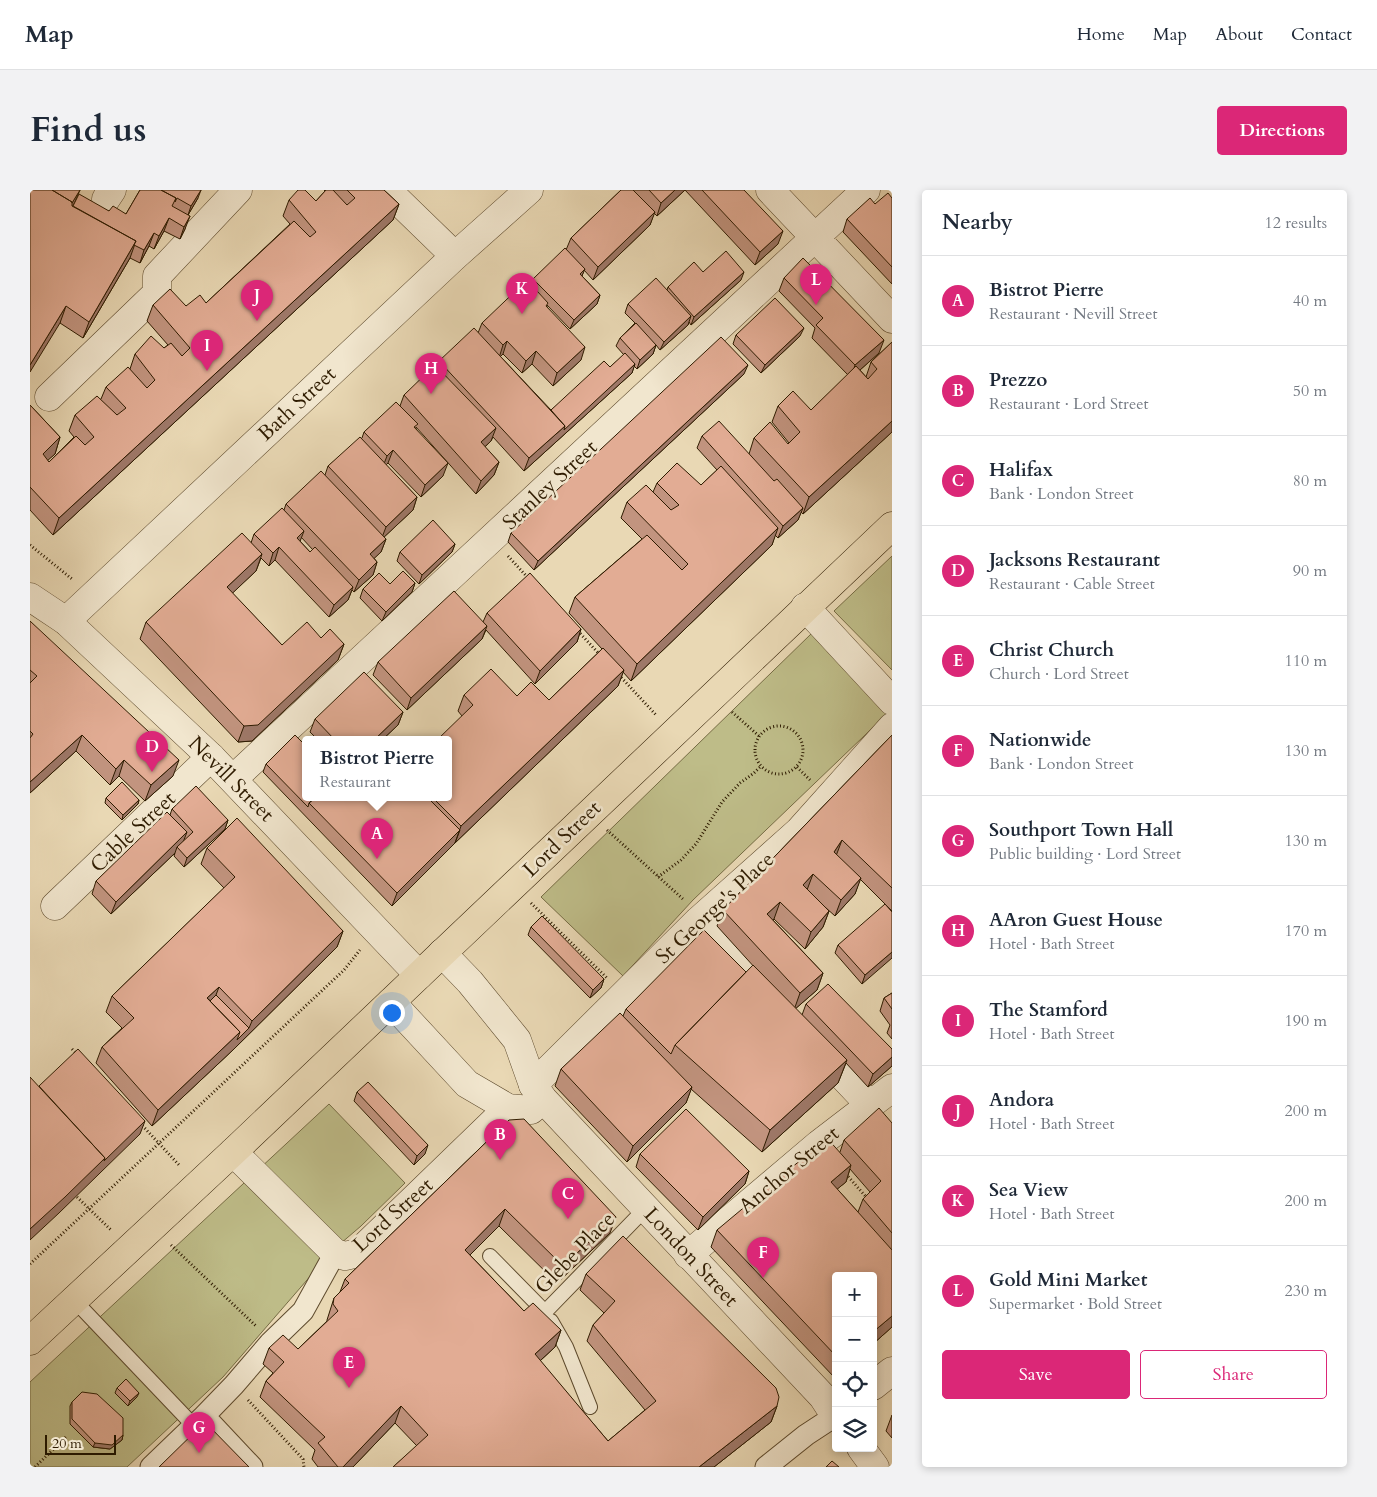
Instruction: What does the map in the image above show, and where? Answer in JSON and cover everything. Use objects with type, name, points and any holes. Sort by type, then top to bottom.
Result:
[{"type":"highway","name":"Lord Street","points":[[30,1341],[233,1152],[892,526]]},
{"type":"street","points":[[49,397],[157,293],[157,276],[238,190]]},
{"type":"street","points":[[387,190],[455,256]]},
{"type":"street","name":"Bath Street","points":[[66,621],[455,256],[529,190]]},
{"type":"street","points":[[770,190],[892,319]]},
{"type":"street","name":"Stanley Street","points":[[233,779],[866,190]]},
{"type":"street","name":"Nevill Street","points":[[30,597],[66,621],[211,757],[419,975]]},
{"type":"street","points":[[805,607],[892,701]]},
{"type":"street","name":"St George's Place","points":[[529,1100],[624,995],[700,919],[798,831],[892,727]]},
{"type":"street","name":"Cable Street","points":[[55,906],[211,757]]},
{"type":"street","points":[[700,919],[777,1006]]},
{"type":"street","points":[[391,1002],[467,1084],[529,1100],[517,1040],[470,982],[442,952]]},
{"type":"street","points":[[797,1027],[870,1105]]},
{"type":"street","name":"Anchor Street","points":[[688,1255],[819,1144],[892,1088]]},
{"type":"street","name":"London Street","points":[[529,1100],[640,1215],[688,1255],[823,1397],[832,1411]]},
{"type":"street","name":"Lord Street","points":[[233,1152],[335,1253],[345,1256],[358,1253],[529,1100]]},
{"type":"street","points":[[640,1215],[810,1401],[832,1415]]},
{"type":"street","points":[[151,1467],[199,1421],[234,1385],[270,1343],[304,1311],[335,1253]]},
{"type":"street","points":[[877,1383],[892,1372]]},
{"type":"street","points":[[766,1467],[806,1435],[832,1419]]},
{"type":"street","points":[[199,1421],[252,1467]]},
{"type":"street","points":[[863,1452],[875,1467]]},
{"type":"lane","name":"Glebe Place","points":[[490,1256],[545,1312],[640,1215]]},
{"type":"lane","points":[[74,1300],[199,1421]]},
{"type":"lane","points":[[545,1312],[566,1346],[590,1407]]},
{"type":"path","points":[[492,539],[532,582]]},
{"type":"path","points":[[30,545],[92,596]]},
{"type":"path","points":[[572,625],[606,661]]},
{"type":"path","points":[[613,668],[673,733]]},
{"type":"path","points":[[714,694],[760,736]]},
{"type":"path","points":[[772,727],[788,728],[800,738],[803,753],[797,766],[790,772],[775,774],[761,766],[755,751],[756,744],[760,736],[772,727]]},
{"type":"path","points":[[658,877],[681,860],[696,844],[722,802],[740,783],[761,766]]},
{"type":"path","points":[[588,813],[658,877],[700,919]]},
{"type":"path","points":[[513,885],[624,995]]},
{"type":"path","points":[[30,1264],[90,1210],[344,970],[360,951],[359,946]]},
{"type":"path","points":[[72,1049],[79,1056]]},
{"type":"path","points":[[139,1122],[198,1185]]},
{"type":"path","points":[[819,1144],[868,1199],[862,1205]]},
{"type":"path","points":[[76,1197],[129,1248]]},
{"type":"path","points":[[152,1228],[254,1324],[270,1343]]},
{"type":"path","points":[[234,1385],[303,1459],[304,1467]]},
{"type":"path","points":[[35,1467],[67,1436]]},
{"type":"shaded area","points":[[892,556],[892,670],[834,611]]},
{"type":"shaded area","points":[[811,634],[888,713],[693,900],[623,976],[541,897]]},
{"type":"shaded area","points":[[329,1104],[405,1183],[361,1226],[333,1250],[223,1377],[127,1467],[30,1467],[30,1382]]},
{"type":"building","points":[[30,190],[52,190],[72,202],[72,206],[136,241],[89,322],[66,306],[30,365]]},
{"type":"building","points":[[52,190],[80,190],[72,203]]},
{"type":"building","points":[[140,190],[161,190],[176,198],[172,206],[190,216],[184,227],[169,218],[159,236],[154,233],[144,250],[134,245],[136,241],[73,206],[79,194],[109,211],[113,206],[126,214]]},
{"type":"building","points":[[161,190],[201,190],[191,206],[177,198],[175,202],[176,198]]},
{"type":"building","points":[[298,190],[305,190],[316,201],[326,190],[333,190],[347,205],[355,198],[347,190],[384,190],[399,204],[59,518],[30,487],[30,405],[60,437],[43,454],[49,462],[76,436],[85,445],[94,437],[75,415],[97,396],[117,415],[126,408],[106,387],[128,367],[147,388],[155,380],[135,354],[151,336],[164,348],[171,343],[182,356],[190,348],[153,305],[170,289],[186,306],[200,295],[206,303],[294,221],[310,237],[316,232],[289,200]]},
{"type":"building","points":[[621,190],[633,190],[655,212],[598,267],[571,238]]},
{"type":"building","points":[[649,190],[675,190],[661,203]]},
{"type":"building","points":[[702,190],[744,190],[783,231],[760,252]]},
{"type":"building","points":[[888,193],[892,198],[892,267],[847,219],[870,198],[875,204]]},
{"type":"building","points":[[565,248],[585,269],[580,274],[600,295],[574,320],[533,279]]},
{"type":"building","points":[[726,251],[744,272],[694,317],[668,287],[694,262],[703,272]]},
{"type":"building","points":[[803,258],[884,340],[855,365],[816,325],[823,318],[784,278]]},
{"type":"building","points":[[656,278],[691,316],[664,342],[628,304]]},
{"type":"building","points":[[527,280],[548,303],[546,306],[585,347],[557,373],[536,351],[526,361],[507,341],[503,345],[482,323]]},
{"type":"building","points":[[775,298],[804,328],[765,365],[736,335]]},
{"type":"building","points":[[636,323],[656,345],[640,360],[620,338]]},
{"type":"building","points":[[474,328],[565,426],[529,458],[439,361]]},
{"type":"building","points":[[721,337],[748,365],[538,561],[511,533]]},
{"type":"building","points":[[892,342],[892,421],[809,497],[754,438],[770,422],[788,444],[800,432],[778,406],[793,391],[811,410],[856,366],[868,379],[877,369],[871,362]]},
{"type":"building","points":[[625,353],[635,364],[564,430],[565,426],[551,410],[604,361],[610,367]]},
{"type":"building","points":[[435,365],[496,428],[481,442],[499,462],[481,481],[404,395]]},
{"type":"building","points":[[396,402],[418,424],[414,427],[448,463],[425,485],[393,450],[387,456],[364,432]]},
{"type":"building","points":[[719,421],[774,481],[777,479],[803,508],[783,526],[702,436]]},
{"type":"building","points":[[360,437],[417,497],[386,527],[328,466]]},
{"type":"building","points":[[677,463],[701,485],[721,466],[778,528],[637,664],[575,597],[647,535],[682,570],[688,564],[627,502],[646,485],[671,510],[679,505],[657,483]]},
{"type":"building","points":[[321,471],[386,539],[370,554],[377,562],[359,580],[286,504]]},
{"type":"building","points":[[282,508],[304,531],[297,538],[310,552],[315,547],[353,587],[334,605],[279,547],[273,553],[254,534]]},
{"type":"building","points":[[433,520],[455,544],[422,575],[400,552]]},
{"type":"building","points":[[242,533],[262,554],[227,587],[282,645],[307,622],[321,638],[330,629],[344,644],[258,725],[244,726],[146,622]]},
{"type":"building","points":[[403,571],[415,583],[386,612],[363,589],[379,573],[390,584]]},
{"type":"building","points":[[530,573],[581,629],[540,671],[487,613]]},
{"type":"building","points":[[454,591],[487,626],[411,698],[378,662]]},
{"type":"building","points":[[30,621],[179,760],[151,785],[124,760],[116,769],[82,735],[30,782],[30,738],[33,734],[30,731],[30,683],[37,676],[30,670]]},
{"type":"building","points":[[603,648],[624,670],[461,826],[436,801],[452,801],[452,736],[441,736],[473,705],[464,695],[491,669],[517,696],[531,682],[549,700]]},
{"type":"building","points":[[364,672],[403,712],[378,736],[331,736],[315,719]]},
{"type":"building","points":[[295,735],[302,742],[302,801],[266,764]]},
{"type":"building","points":[[892,735],[892,888],[842,840],[834,852],[861,878],[841,900],[813,874],[803,885],[829,911],[811,932],[780,902],[767,914],[823,973],[800,993],[723,910]]},
{"type":"building","points":[[122,782],[139,800],[123,815],[106,798]]},
{"type":"building","points":[[196,786],[228,820],[187,858],[177,847],[193,832],[172,809]]},
{"type":"building","points":[[302,801],[311,801],[308,807]]},
{"type":"building","points":[[311,801],[431,801],[460,830],[397,893],[309,803]]},
{"type":"building","points":[[167,812],[187,832],[116,902],[96,881]]},
{"type":"building","points":[[237,818],[343,931],[252,1021],[219,987],[207,998],[240,1032],[158,1110],[102,1047],[134,1018],[112,996],[235,877],[207,848]]},
{"type":"building","points":[[885,904],[892,912],[892,952],[865,975],[838,945]]},
{"type":"building","points":[[542,916],[604,979],[593,990],[531,927]]},
{"type":"building","points":[[704,930],[746,972],[675,1045],[671,1054],[626,1009]]},
{"type":"building","points":[[753,965],[847,1060],[770,1130],[675,1045]]},
{"type":"building","points":[[828,984],[892,1049],[892,1057],[873,1074],[806,1004]]},
{"type":"building","points":[[892,993],[892,1009],[884,998]]},
{"type":"building","points":[[216,995],[249,1028],[237,1040],[240,1032],[210,1001]]},
{"type":"building","points":[[620,1013],[692,1087],[633,1146],[561,1069]]},
{"type":"building","points":[[78,1049],[145,1121],[104,1161],[105,1158],[39,1086]]},
{"type":"building","points":[[30,1077],[105,1158],[30,1229]]},
{"type":"building","points":[[368,1082],[428,1145],[417,1156],[357,1092]]},
{"type":"building","points":[[879,1108],[892,1123],[892,1233],[863,1199],[881,1181],[844,1140]]},
{"type":"building","points":[[686,1109],[749,1171],[703,1217],[640,1154]]},
{"type":"building","points":[[524,1119],[616,1217],[563,1266],[505,1209],[465,1250],[524,1311],[533,1303],[561,1330],[535,1354],[608,1441],[656,1401],[593,1325],[615,1301],[586,1274],[623,1236],[776,1388],[779,1397],[777,1406],[699,1467],[393,1467],[428,1435],[401,1406],[343,1467],[338,1467],[318,1443],[325,1437],[266,1381],[284,1362],[269,1348],[283,1335],[298,1349],[338,1311],[333,1304],[334,1298],[349,1283],[345,1279],[509,1120]]},
{"type":"building","points":[[827,1138],[851,1165],[831,1182],[892,1250],[892,1316],[877,1329],[877,1272],[832,1272],[832,1352],[717,1230]]},
{"type":"building","points":[[126,1379],[139,1393],[130,1401],[117,1388]]},
{"type":"building","points":[[82,1392],[97,1394],[123,1418],[123,1435],[112,1445],[95,1443],[72,1419],[72,1402]]},
{"type":"building","points":[[205,1422],[249,1467],[159,1467]]},
{"type":"building","points":[[832,1461],[839,1467],[826,1467]]},
{"type":"place","name":"Gold Mini Market","points":[[816,305]]},
{"type":"place","name":"Sea View","points":[[522,314]]},
{"type":"place","name":"Andora","points":[[257,321]]},
{"type":"place","name":"The Stamford","points":[[207,371]]},
{"type":"place","name":"AAron Guest House","points":[[431,394]]},
{"type":"place","name":"Jacksons Restaurant","points":[[152,772]]},
{"type":"place","name":"Bistrot Pierre","points":[[377,859]]},
{"type":"place","name":"Prezzo","points":[[500,1160]]},
{"type":"place","name":"Halifax","points":[[568,1219]]},
{"type":"place","name":"Nationwide","points":[[763,1278]]},
{"type":"place","name":"Christ Church","points":[[349,1388]]},
{"type":"place","name":"Southport Town Hall","points":[[199,1453]]}]
